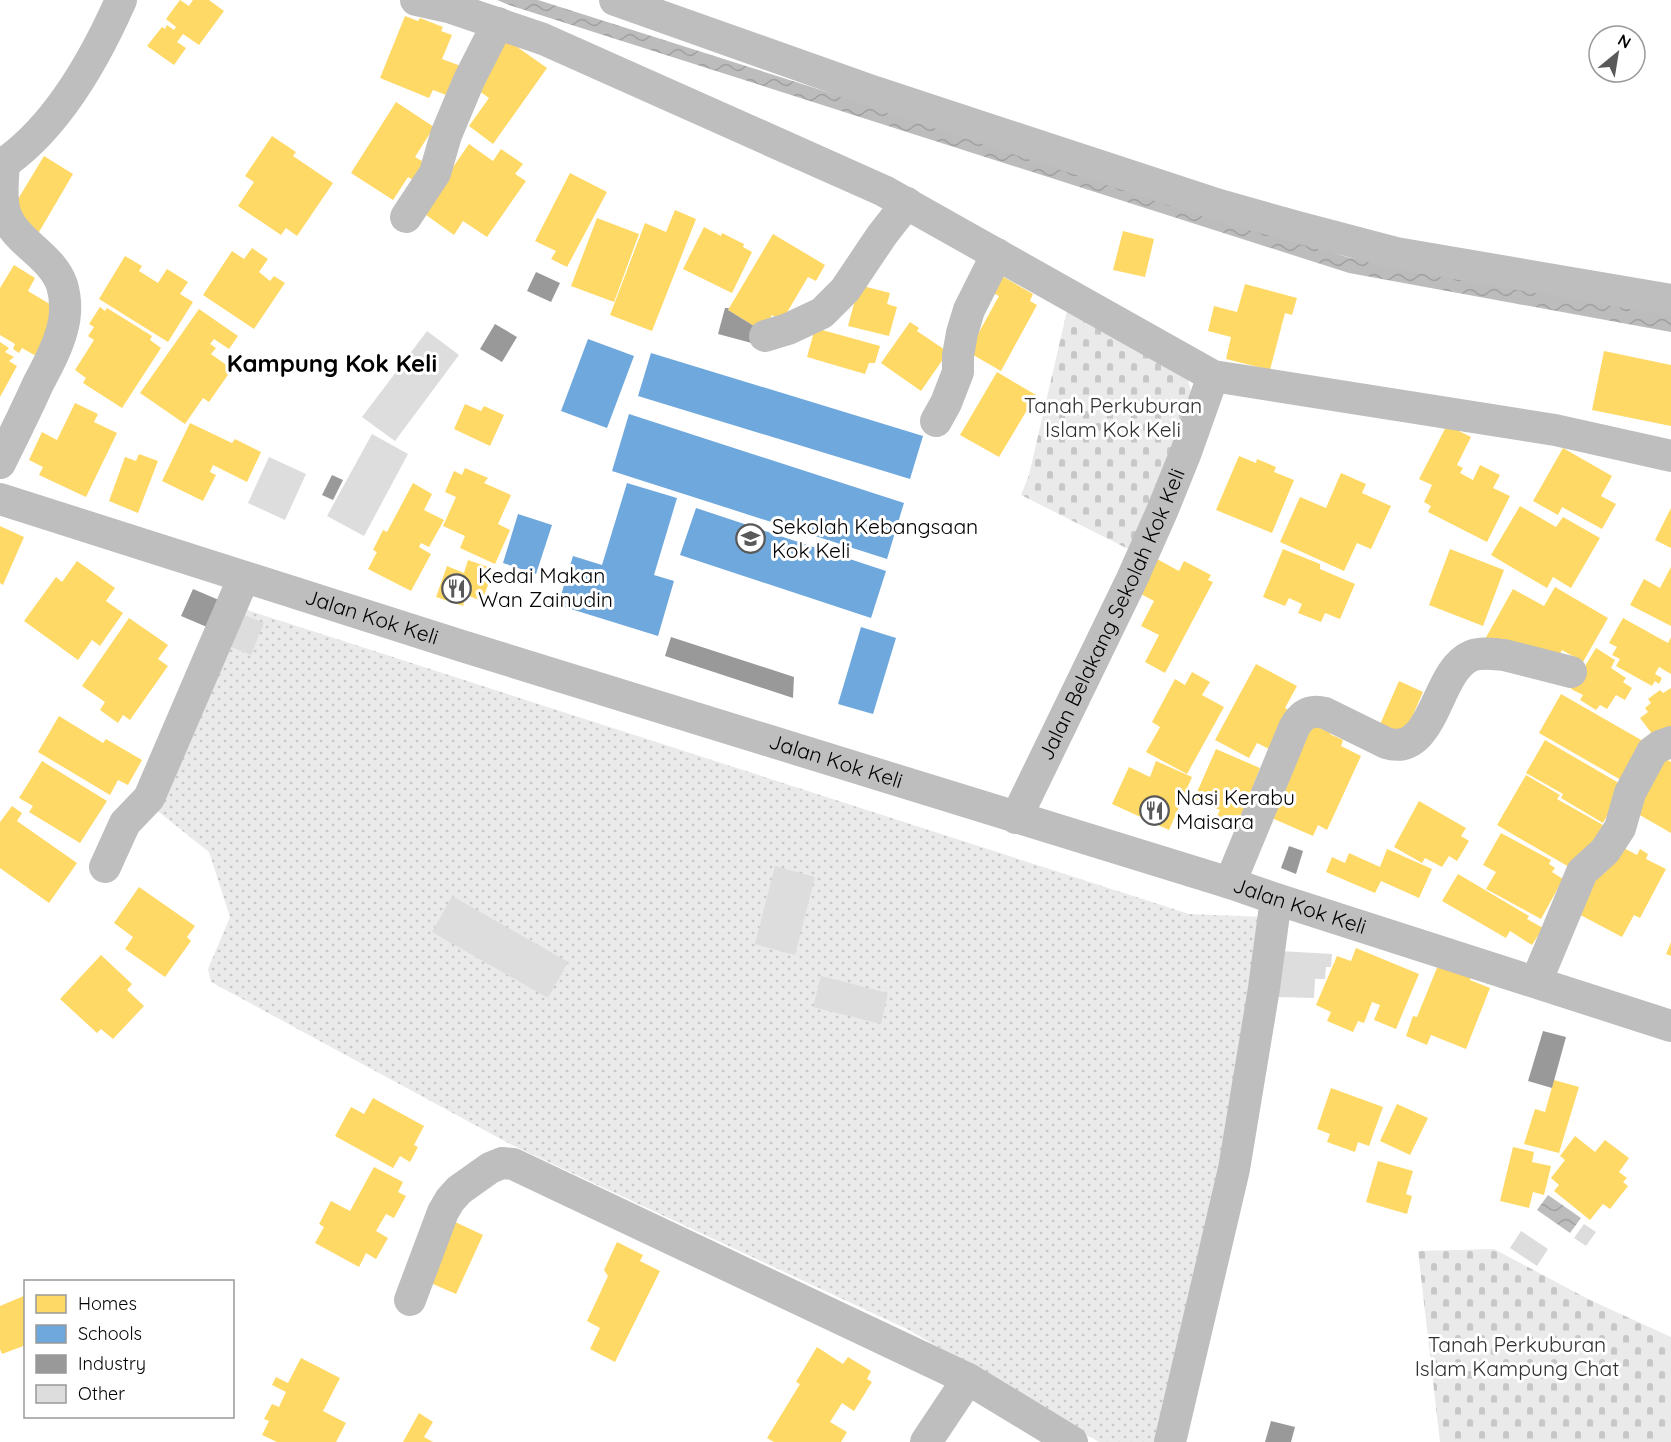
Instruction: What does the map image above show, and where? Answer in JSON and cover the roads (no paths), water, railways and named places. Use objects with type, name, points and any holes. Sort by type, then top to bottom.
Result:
[{"type":"street","points":[[0,463],[55,351],[65,312],[61,283],[53,268],[8,221],[2,197],[2,165],[37,135],[70,93],[96,54],[121,0]]},
{"type":"street","points":[[416,0],[452,8],[543,39],[884,191],[1213,376],[1555,430],[1671,456]]},
{"type":"street","points":[[615,0],[875,92],[1219,205],[1396,253],[1671,300]]},
{"type":"street","points":[[406,217],[435,173],[446,135],[469,80],[498,23]]},
{"type":"street","points":[[765,336],[788,329],[822,313],[845,290],[907,203]]},
{"type":"street","points":[[936,421],[958,372],[962,333],[969,310],[997,254]]},
{"type":"street","name":"Jalan Belakang Sekolah Kok Keli","points":[[1016,818],[1132,579],[1186,452],[1213,376]]},
{"type":"street","name":"Jalan Kok Keli","points":[[0,499],[1230,883],[1671,1026]]},
{"type":"street","points":[[105,867],[125,823],[149,798],[244,577]]},
{"type":"street","points":[[1230,883],[1294,728],[1307,713],[1318,711],[1325,713],[1386,743],[1402,744],[1410,742],[1420,733],[1457,667],[1472,655],[1504,655],[1571,672]]},
{"type":"street","points":[[1536,982],[1582,872],[1605,851],[1620,828],[1630,793],[1652,752],[1671,742]]},
{"type":"street","points":[[1170,1442],[1234,1169],[1264,988],[1276,899]]},
{"type":"street","points":[[410,1300],[443,1212],[450,1200],[490,1168],[502,1163],[513,1164],[968,1379],[1072,1442]]},
{"type":"street","points":[[926,1442],[968,1379]]},
{"type":"water","points":[[497,0],[538,0],[1347,257],[1671,315],[1671,332],[1349,273]]},
{"type":"water","points":[[1548,1195],[1581,1218],[1570,1233],[1537,1210]]},
{"type":"place","name":"Sekolah Kebangsaan Kok Keli","points":[[751,539]]},
{"type":"place","name":"Kedai Makan Wan Zainudin","points":[[457,588]]},
{"type":"place","name":"Nasi Kerabu Maisara","points":[[1155,810]]},
{"type":"district","name":"Kampung Kok Keli","points":[[332,364]]},
{"type":"park label","name":"Tanah Perkuburan Islam Kok Keli","points":[[1113,418]]},
{"type":"park label","name":"Tanah Perkuburan Islam Kampung Chat","points":[[1517,1357]]}]
